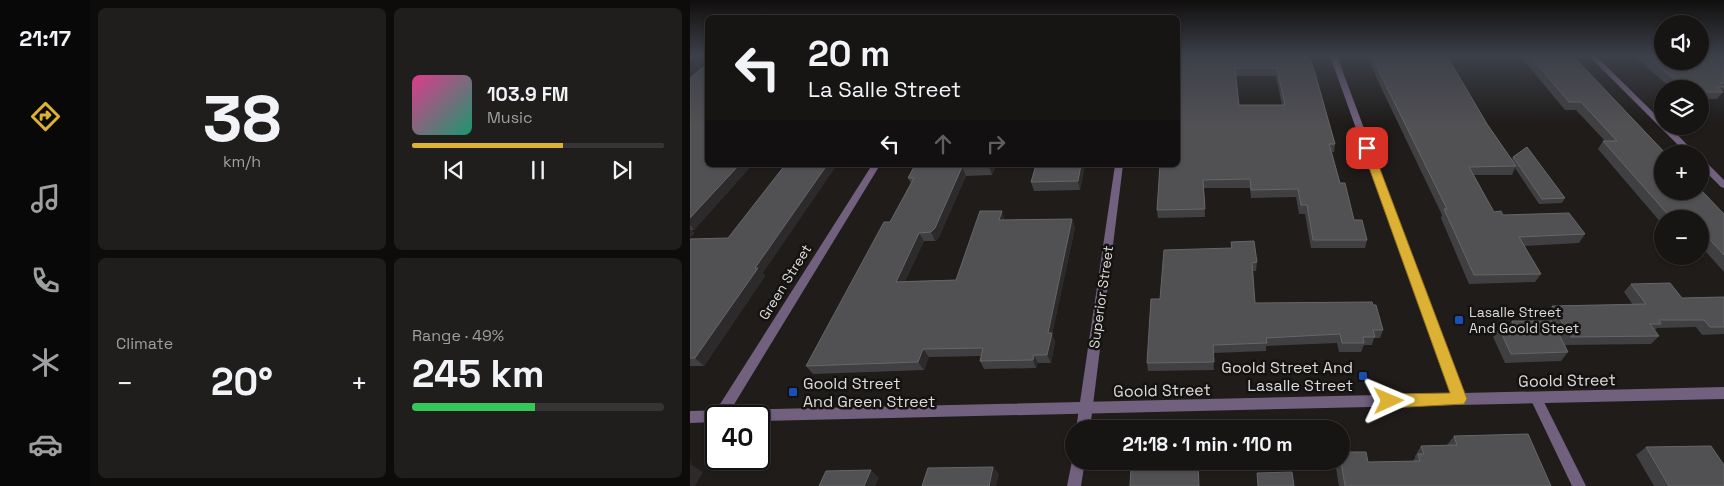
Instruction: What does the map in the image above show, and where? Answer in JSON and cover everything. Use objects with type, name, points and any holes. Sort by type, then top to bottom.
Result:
[{"type":"street","points":[[1341,79],[1459,399]]},
{"type":"street","points":[[1615,79],[1654,117]]},
{"type":"street","points":[[1672,135],[1683,145]]},
{"type":"street","name":"Green Street","points":[[727,405],[875,167]]},
{"type":"street","name":"Superior Street","points":[[1084,420],[1119,167]]},
{"type":"street","points":[[1709,171],[1724,185]]},
{"type":"street","name":"Goold Street","points":[[770,415],[1724,393]]},
{"type":"street","points":[[1536,398],[1578,486]]},
{"type":"street","name":"Goold Street","points":[[690,416],[705,416]]},
{"type":"street","points":[[1074,486],[1077,470]]},
{"type":"building","points":[[690,79],[705,79],[705,167],[737,167],[690,218]]},
{"type":"building","points":[[1180,79],[1236,79],[1239,105],[1285,105],[1279,79],[1317,79],[1335,144],[1329,144],[1340,183],[1345,183],[1354,220],[1362,220],[1367,240],[1313,240],[1307,205],[1301,205],[1298,189],[1251,190],[1250,179],[1203,180],[1205,209],[1157,210],[1160,167],[1180,167]]},
{"type":"building","points":[[1383,79],[1460,79],[1487,124],[1516,166],[1469,167],[1494,212],[1501,211],[1503,215],[1569,213],[1585,234],[1519,237],[1541,274],[1474,275],[1444,209],[1447,209]]},
{"type":"building","points":[[1549,79],[1595,79],[1657,145],[1654,145],[1654,199],[1603,141],[1617,141],[1581,102],[1569,102]]},
{"type":"building","points":[[1674,79],[1724,79],[1724,83],[1720,83],[1724,87],[1717,87],[1723,92],[1709,92],[1709,80]]},
{"type":"building","points":[[1527,147],[1565,198],[1542,199],[1513,157]]},
{"type":"building","points":[[783,167],[826,167],[695,358],[690,358],[690,239],[728,238]]},
{"type":"building","points":[[914,167],[962,167],[935,228],[931,232],[919,233],[896,282],[956,280],[980,211],[1002,211],[999,220],[1072,219],[1048,333],[1052,333],[1047,355],[1034,355],[1033,360],[980,361],[983,348],[923,349],[918,362],[806,366],[884,222],[890,222],[914,178],[908,178]]},
{"type":"building","points":[[1035,167],[1081,167],[1078,181],[1031,182]]},
{"type":"building","points":[[1709,198],[1724,214],[1724,255],[1709,239],[1709,210],[1664,210],[1655,200],[1709,200]]},
{"type":"building","points":[[1254,241],[1257,262],[1252,263],[1255,303],[1372,302],[1373,305],[1376,305],[1383,330],[1373,330],[1375,337],[1363,337],[1364,343],[1342,343],[1340,334],[1266,338],[1267,343],[1213,345],[1214,362],[1147,363],[1151,299],[1160,299],[1164,250],[1232,248],[1231,242]]},
{"type":"building","points":[[1670,283],[1682,298],[1724,297],[1724,327],[1710,327],[1704,320],[1659,320],[1661,324],[1650,324],[1659,336],[1571,337],[1552,306],[1646,304],[1631,284]]},
{"type":"building","points":[[1512,321],[1552,321],[1568,352],[1511,354],[1499,328],[1514,327]]},
{"type":"building","points":[[1528,434],[1551,486],[1345,486],[1342,470],[1350,470],[1350,452],[1366,452],[1368,462],[1420,461],[1418,454],[1424,454],[1421,446],[1457,445],[1454,436]]},
{"type":"building","points":[[1711,446],[1724,465],[1724,486],[1669,486],[1646,447]]},
{"type":"building","points":[[993,467],[989,486],[922,486],[928,468]]},
{"type":"building","points":[[871,470],[864,486],[819,486],[826,471]]},
{"type":"building","points":[[1131,470],[1198,470],[1199,486],[1130,486]]},
{"type":"building","points":[[1292,472],[1294,486],[1258,486],[1257,473]]},
{"type":"place","name":"Lasalle Street And Goold Steet","points":[[1459,320]]},
{"type":"place","name":"Goold Street And Lasalle Street","points":[[1363,376]]},
{"type":"place","name":"Goold Street And Green Street","points":[[793,392]]},
{"type":"route","points":[[1367,148],[1459,399],[1389,401]]}]
